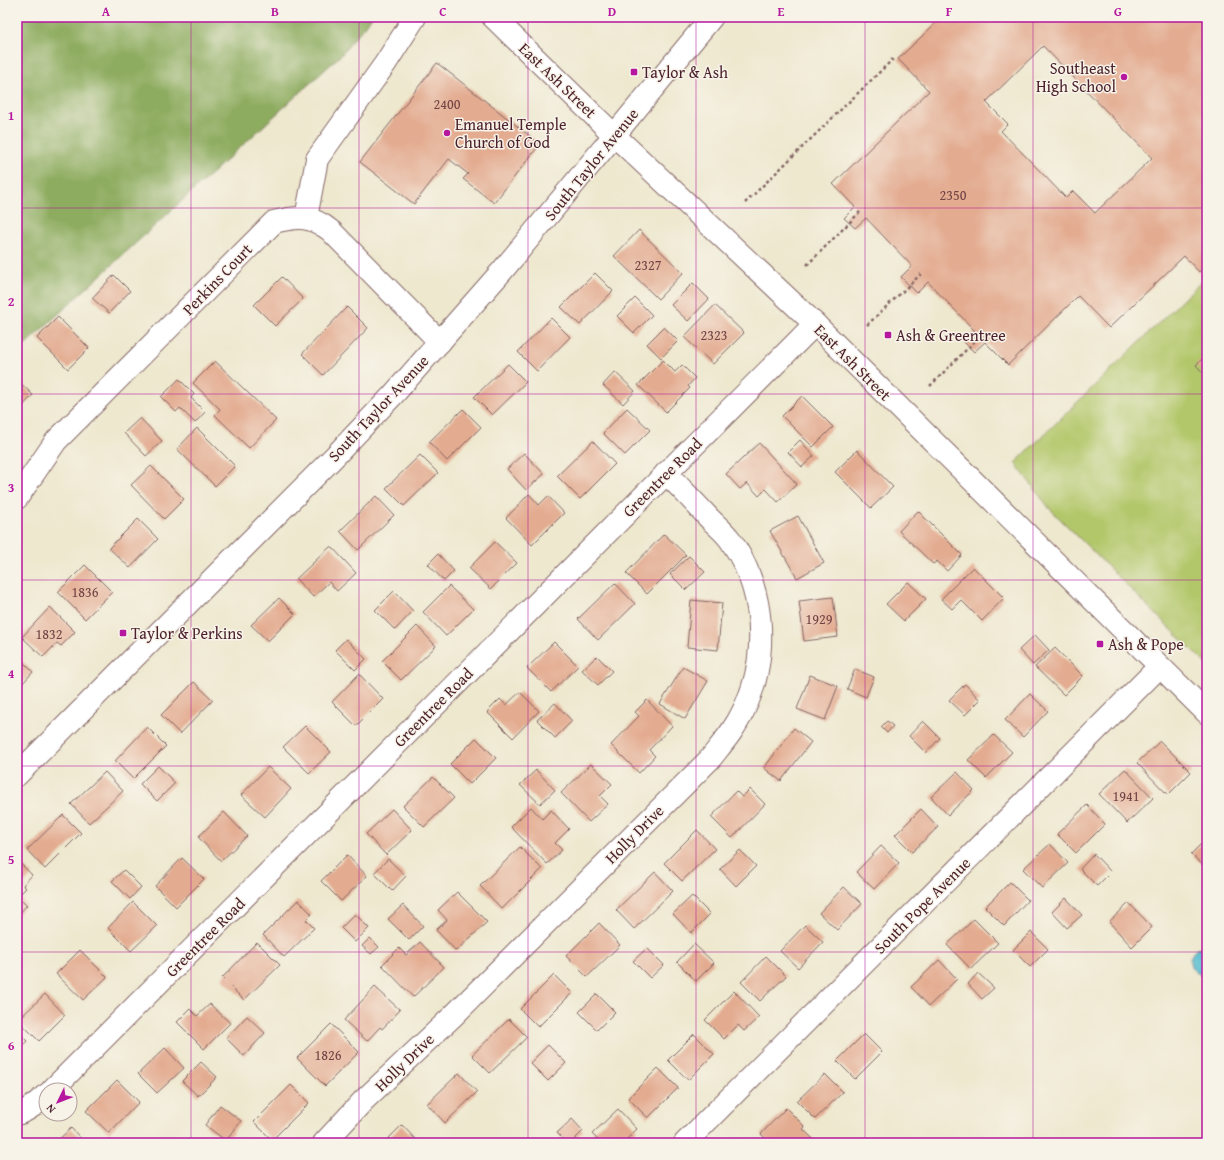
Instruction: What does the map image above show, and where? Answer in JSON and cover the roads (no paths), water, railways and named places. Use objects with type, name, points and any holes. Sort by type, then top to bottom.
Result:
[{"type":"street","points":[[306,218],[317,159],[385,64],[415,17]]},
{"type":"street","name":"East Ash Street","points":[[493,17],[615,136],[815,324],[1207,713]]},
{"type":"street","name":"South Taylor Avenue","points":[[17,774],[333,458],[393,395],[502,271],[712,17]]},
{"type":"street","name":"Perkins Court","points":[[17,498],[56,442],[274,222],[290,218],[306,218],[320,222],[331,231],[440,342]]},
{"type":"street","name":"Greentree Road","points":[[60,1082],[815,324]]},
{"type":"street","name":"Holly Drive","points":[[324,1143],[364,1100],[453,1016],[710,758],[731,732],[746,704],[756,674],[760,635],[759,609],[750,575],[731,540],[666,473]]},
{"type":"street","name":"South Pope Avenue","points":[[685,1143],[1159,667]]},
{"type":"street","points":[[17,1114],[22,1113],[38,1102]]},
{"type":"water","points":[[1200,947],[1207,947],[1207,975],[1196,972],[1190,964],[1192,955],[1195,950]]},
{"type":"place","name":"Taylor & Ash","points":[[634,72]]},
{"type":"place","name":"Southeast High School","points":[[1124,77]]},
{"type":"place","name":"Emanuel Temple Church of God","points":[[447,133]]},
{"type":"place","name":"Ash & Greentree","points":[[888,335]]},
{"type":"place","name":"Taylor & Perkins","points":[[123,633]]},
{"type":"place","name":"Ash & Pope","points":[[1100,644]]}]
